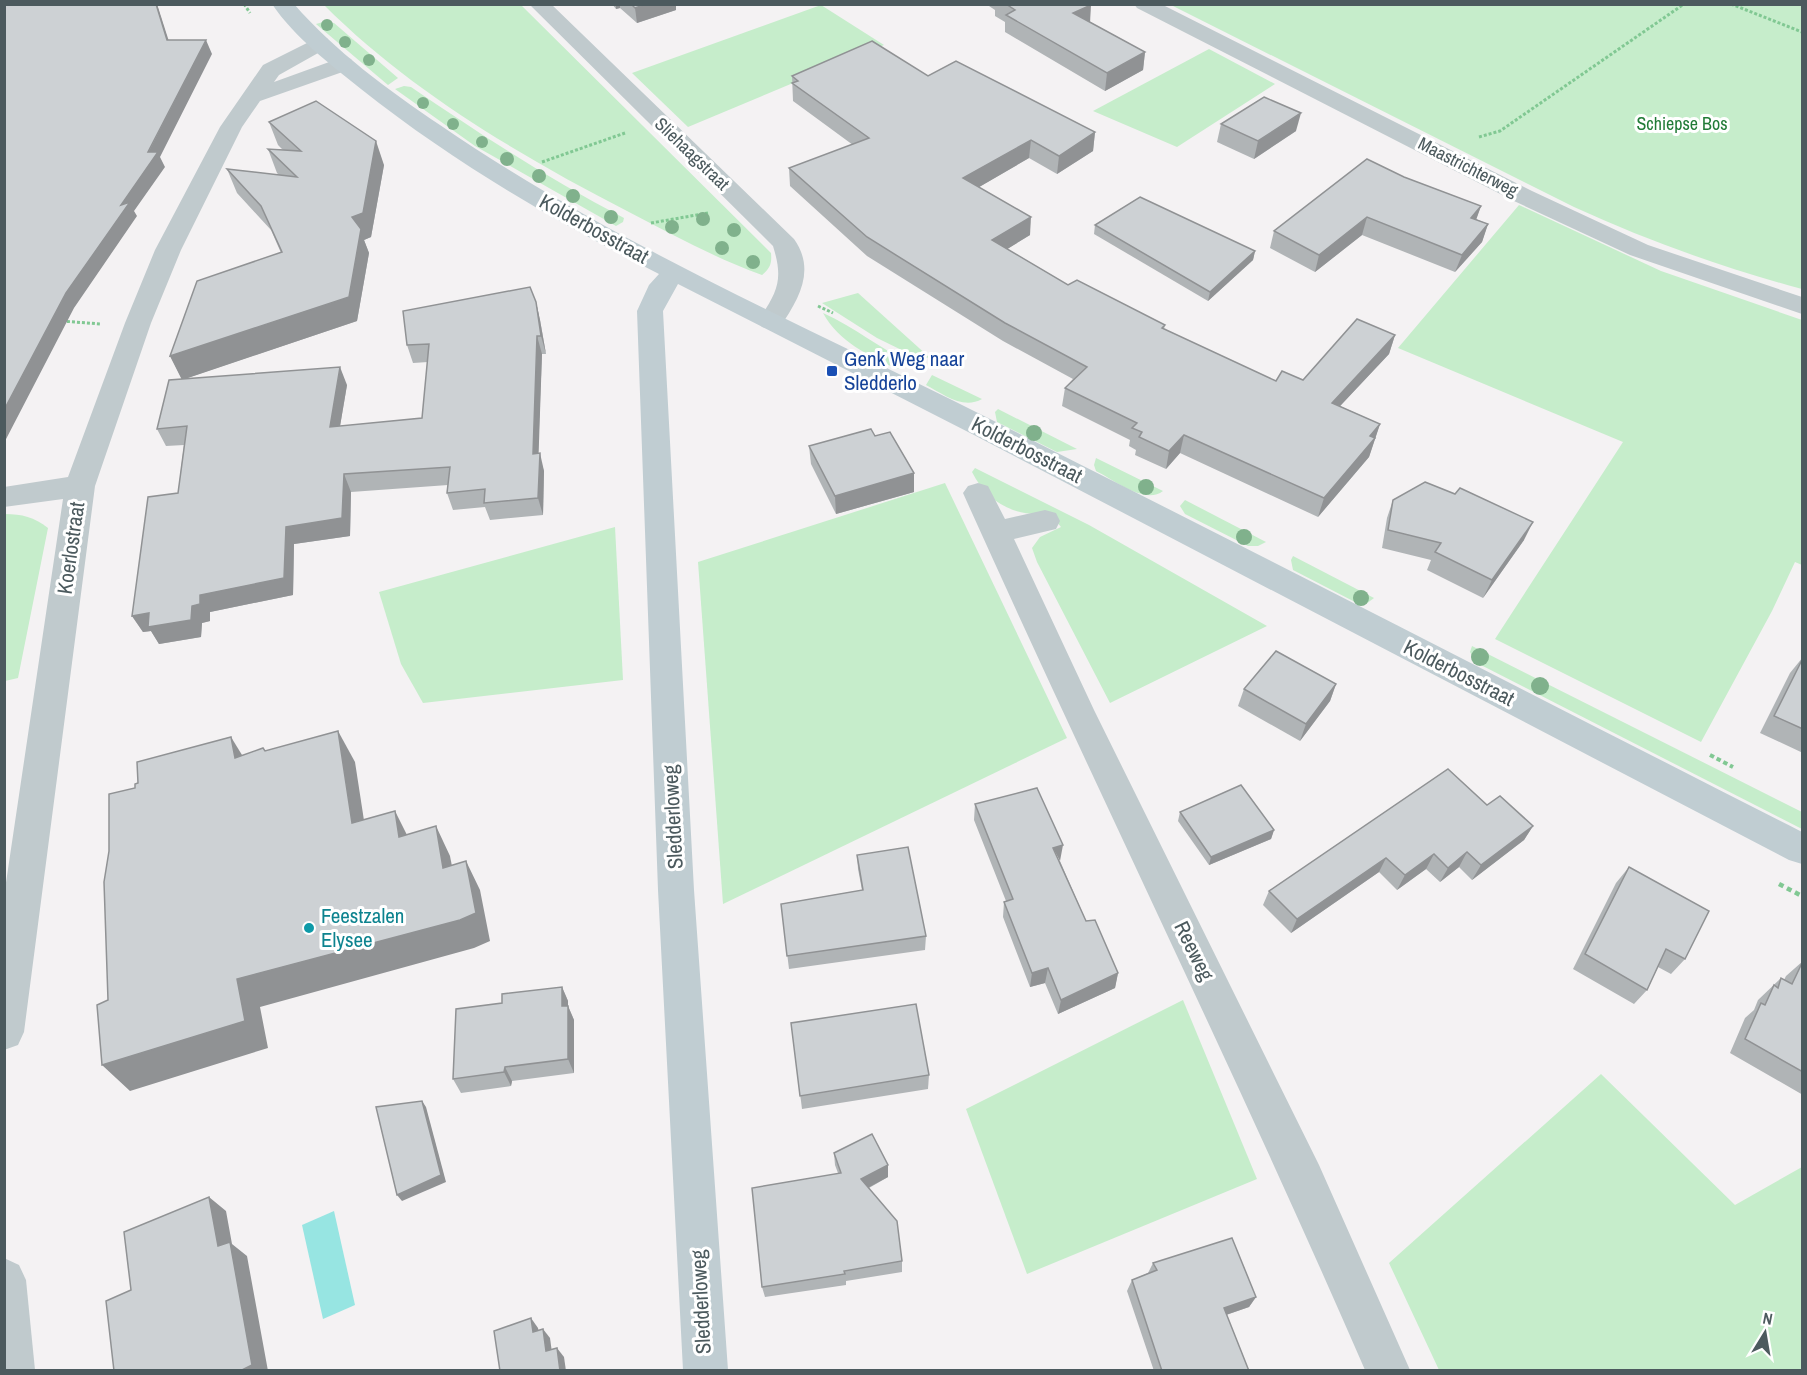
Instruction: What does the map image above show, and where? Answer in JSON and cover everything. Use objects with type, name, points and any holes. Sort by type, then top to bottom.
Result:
[{"type":"main road","name":"Kolderbosstraat","points":[[282,4],[319,43],[393,103],[497,175],[605,237],[1803,849]]},
{"type":"main road","name":"Sledderloweg","points":[[676,272],[662,285],[650,311],[677,902],[705,1371]]},
{"type":"street","name":"Sliehaagstraat","points":[[539,4],[785,244],[793,267],[790,293],[771,321]]},
{"type":"street","name":"Maastrichterweg","points":[[1144,4],[1523,196],[1639,250],[1803,306]]},
{"type":"street","name":"Koerlostraat","points":[[4,1032],[80,486],[138,323],[168,250],[231,127],[271,70],[319,43]]},
{"type":"street","points":[[251,97],[343,64]]},
{"type":"street","points":[[4,497],[80,486]]},
{"type":"street","name":"Reeweg","points":[[978,493],[1082,720],[1304,1180],[1388,1371]]},
{"type":"street","points":[[997,532],[1045,521]]},
{"type":"street","points":[[4,1280],[13,1371]]},
{"type":"path","points":[[1478,138],[1500,131],[1684,4]]},
{"type":"path","points":[[1731,4],[1803,32]]},
{"type":"path","points":[[536,165],[589,145],[596,146],[656,119]]},
{"type":"path","points":[[645,224],[682,220],[744,204]]},
{"type":"path","points":[[61,321],[106,324]]},
{"type":"green space","points":[[324,5],[521,5],[771,253],[769,268],[762,275],[710,253],[586,190],[506,144],[392,66]]},
{"type":"green space","points":[[821,5],[884,45],[688,127],[632,73]]},
{"type":"green space","name":"Schiepse Bos","points":[[1171,5],[1802,5],[1802,289],[1686,253],[1574,207]]},
{"type":"green space","points":[[334,23],[398,78],[388,85],[316,24]]},
{"type":"green space","points":[[1209,49],[1275,84],[1177,147],[1093,111]]},
{"type":"green space","points":[[404,86],[411,87],[542,172],[624,218],[623,222],[616,226],[475,146],[395,89]]},
{"type":"green space","points":[[1519,205],[1661,271],[1802,320],[1802,565],[1795,562],[1772,611],[1701,742],[1495,639],[1623,442],[1398,348]]},
{"type":"green space","points":[[858,293],[929,357],[922,360],[877,338],[822,303]]},
{"type":"green space","points":[[823,313],[912,364],[897,369],[865,353],[837,332]]},
{"type":"green space","points":[[932,375],[982,399],[968,403],[953,400],[926,385]]},
{"type":"green space","points":[[998,409],[1077,449],[1057,452],[997,422],[995,412]]},
{"type":"green space","points":[[1096,458],[1163,491],[1156,495],[1147,495],[1130,490],[1096,471],[1094,465]]},
{"type":"green space","points":[[975,468],[1089,525],[1267,626],[1110,703],[1037,562],[1032,548],[1040,537],[1061,527],[1049,513],[1025,513],[1003,506],[978,483],[972,472]]},
{"type":"green space","points":[[945,483],[1067,738],[723,904],[698,562]]},
{"type":"green space","points":[[1185,500],[1266,542],[1258,546],[1248,546],[1185,514],[1180,506]]},
{"type":"green space","points":[[5,514],[28,517],[48,528],[18,678],[5,681]]},
{"type":"green space","points":[[615,527],[623,680],[423,703],[401,664],[379,592]]},
{"type":"green space","points":[[1293,556],[1374,598],[1366,604],[1355,602],[1293,570],[1291,560]]},
{"type":"green space","points":[[1472,646],[1802,812],[1802,829],[1477,663],[1470,652]]},
{"type":"green space","points":[[1183,1000],[1257,1179],[1027,1274],[966,1109]]},
{"type":"green space","points":[[1601,1074],[1735,1205],[1802,1167],[1802,1370],[1439,1370],[1389,1263]]},
{"type":"water","points":[[334,1211],[355,1305],[323,1319],[302,1225]]},
{"type":"building","points":[[4,4],[156,4],[167,40],[206,40],[148,152],[158,152],[121,205],[130,202],[66,293],[4,410]]},
{"type":"building","points":[[631,4],[646,4],[635,8]]},
{"type":"building","points":[[1006,4],[1090,4],[1073,13],[1145,52],[1107,73],[1006,15],[1015,10]]},
{"type":"building","points":[[872,41],[928,76],[956,61],[1095,132],[1059,156],[1031,140],[963,178],[1031,217],[992,240],[1068,285],[1077,280],[1165,325],[1162,328],[1276,381],[1282,371],[1303,380],[1357,319],[1395,335],[1332,403],[1380,424],[1370,436],[1375,438],[1324,498],[1184,435],[1169,451],[1139,437],[1142,432],[1132,428],[1137,423],[1065,388],[1087,367],[1005,323],[867,237],[789,168],[869,138],[792,83],[798,81],[792,76]]},
{"type":"building","points":[[1264,97],[1301,113],[1258,141],[1221,124]]},
{"type":"building","points":[[316,101],[376,141],[363,213],[352,217],[361,229],[349,297],[170,356],[197,281],[282,252],[261,206],[227,169],[297,177],[268,149],[301,151],[269,122]]},
{"type":"building","points":[[1367,159],[1404,177],[1481,206],[1471,218],[1488,224],[1462,255],[1367,217],[1319,255],[1274,231]]},
{"type":"building","points":[[1140,197],[1255,251],[1210,292],[1095,225]]},
{"type":"building","points":[[530,287],[536,302],[541,336],[537,336],[533,454],[540,453],[538,498],[484,503],[485,489],[447,493],[450,467],[344,474],[342,518],[286,527],[284,578],[200,595],[200,604],[192,606],[191,620],[148,627],[149,613],[132,616],[148,497],[178,493],[187,426],[157,429],[169,380],[340,367],[330,427],[422,418],[429,344],[407,345],[403,311]]},
{"type":"building","points":[[871,429],[875,436],[890,432],[914,473],[835,496],[809,446]]},
{"type":"building","points":[[1425,482],[1455,494],[1460,488],[1533,522],[1492,580],[1435,552],[1441,543],[1388,530],[1393,500]]},
{"type":"building","points":[[1276,651],[1336,684],[1306,724],[1244,689]]},
{"type":"building","points":[[1803,658],[1803,729],[1774,716]]},
{"type":"building","name":"Feestzalen Elysee","points":[[338,731],[352,823],[395,811],[399,837],[436,826],[443,868],[466,861],[476,913],[460,920],[237,979],[245,1021],[102,1065],[97,1005],[108,1000],[104,882],[109,851],[109,794],[135,788],[135,784],[138,783],[137,762],[231,737],[235,758],[263,748],[265,751]]},
{"type":"building","points":[[1448,769],[1487,805],[1500,796],[1533,826],[1481,865],[1467,852],[1448,868],[1434,854],[1405,875],[1386,858],[1297,919],[1269,891]]},
{"type":"building","points":[[1241,785],[1274,830],[1211,857],[1180,812]]},
{"type":"building","points":[[1037,788],[1063,845],[1053,848],[1086,921],[1095,920],[1118,973],[1061,1000],[1048,968],[1032,973],[1004,902],[1013,899],[975,804]]},
{"type":"building","points":[[908,847],[926,936],[787,956],[781,904],[863,890],[857,855]]},
{"type":"building","points":[[1629,867],[1709,911],[1685,959],[1666,949],[1647,990],[1585,954]]},
{"type":"building","points":[[1803,961],[1803,1072],[1745,1039],[1761,1003],[1765,1005],[1774,985],[1778,988],[1781,978],[1792,984]]},
{"type":"building","points":[[562,987],[562,1006],[568,1006],[568,1059],[505,1067],[504,1072],[453,1079],[456,1009],[502,1003],[502,994]]},
{"type":"building","points":[[916,1004],[929,1075],[800,1096],[791,1023]]},
{"type":"building","points":[[422,1101],[441,1175],[397,1195],[376,1107]]},
{"type":"building","points":[[872,1134],[888,1165],[861,1179],[897,1221],[902,1261],[844,1271],[845,1274],[762,1287],[752,1188],[841,1173],[834,1153]]},
{"type":"building","points":[[209,1197],[218,1246],[230,1242],[252,1365],[240,1371],[114,1371],[106,1301],[131,1290],[124,1232]]},
{"type":"building","points":[[1232,1238],[1256,1297],[1224,1308],[1249,1371],[1162,1371],[1132,1280],[1157,1270],[1153,1263]]},
{"type":"building","points":[[531,1318],[533,1332],[543,1329],[546,1351],[557,1348],[560,1371],[500,1371],[494,1331]]},
{"type":"place","name":"Genk Weg naar Sledderlo","points":[[832,371]]},
{"type":"place","name":"Feestzalen Elysee","points":[[309,928]]}]
